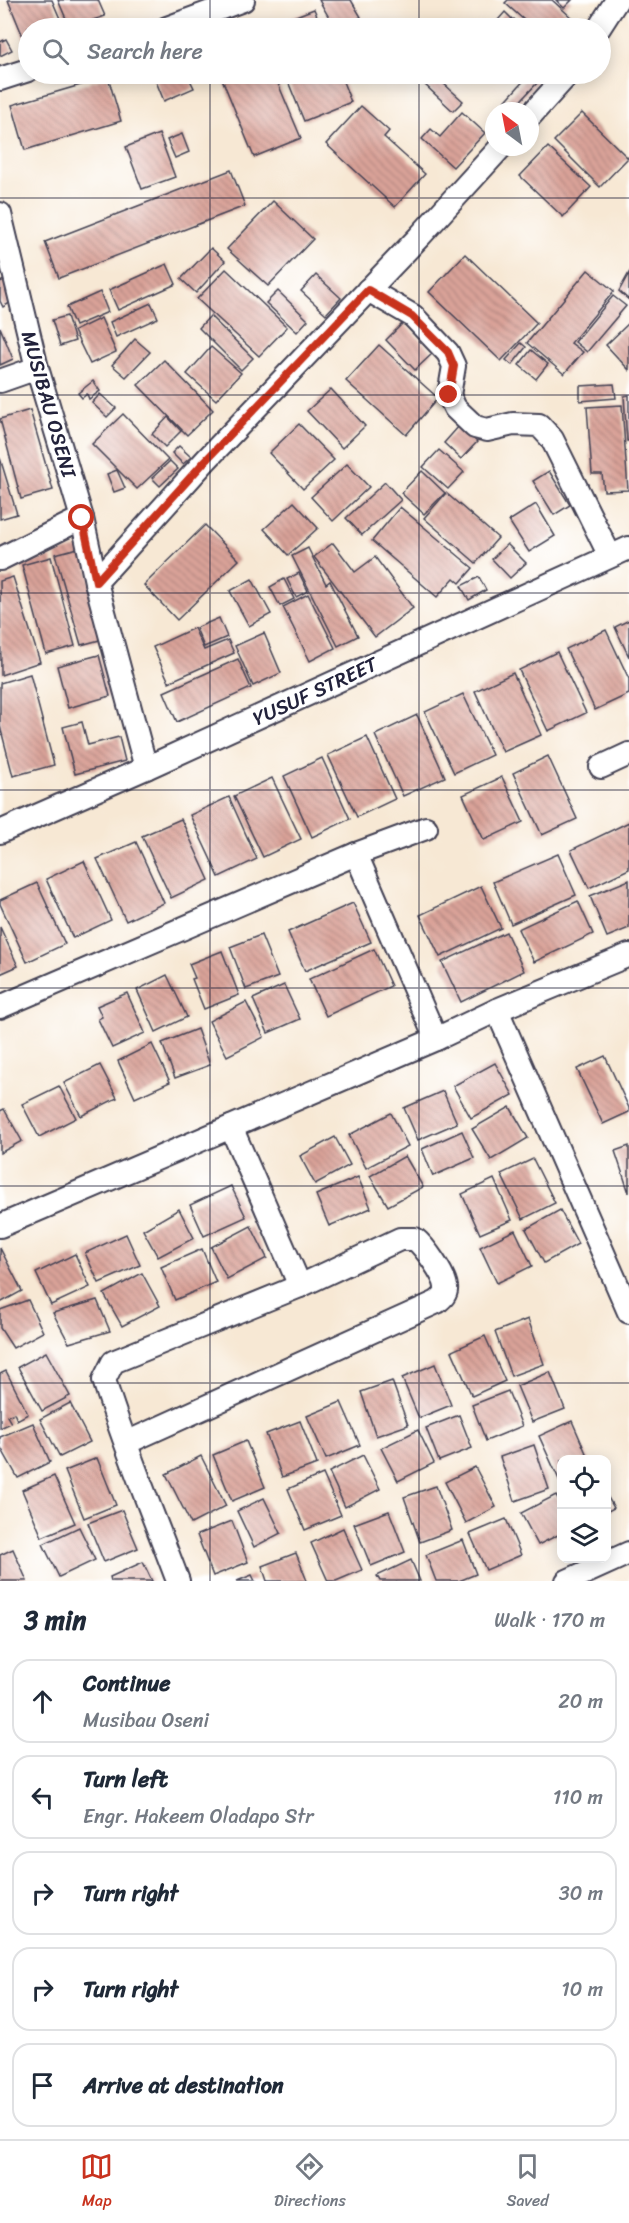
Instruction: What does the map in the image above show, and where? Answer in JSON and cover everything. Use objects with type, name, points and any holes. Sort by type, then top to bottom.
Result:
[{"type":"street","points":[[194,18],[243,0]]},
{"type":"street","points":[[605,18],[617,0]]},
{"type":"street","points":[[0,79],[18,73]]},
{"type":"street","points":[[539,106],[559,84]]},
{"type":"street","points":[[96,582],[206,460],[493,156]]},
{"type":"street","name":"MUSIBAU OSENI","points":[[0,214],[37,368],[82,518],[96,582],[146,768]]},
{"type":"street","points":[[368,290],[412,316],[448,352],[454,366],[449,395],[455,408],[476,427],[487,430],[513,424],[538,425],[552,439],[619,552]]},
{"type":"street","points":[[0,381],[37,368]]},
{"type":"street","points":[[0,559],[82,518]]},
{"type":"street","name":"YUSUF STREET","points":[[0,832],[146,768],[619,552]]},
{"type":"street","points":[[601,767],[629,754]]},
{"type":"street","points":[[0,1007],[356,854],[426,828]]},
{"type":"street","points":[[356,854],[436,1039]]},
{"type":"street","points":[[0,1226],[629,955]]},
{"type":"street","points":[[497,1010],[629,1312]]},
{"type":"street","points":[[231,1127],[300,1286]]},
{"type":"street","points":[[126,1443],[437,1302],[444,1296],[446,1286],[425,1247],[415,1239],[400,1239],[300,1286],[112,1362],[104,1380],[126,1443],[177,1581]]},
{"type":"street","points":[[567,1581],[629,1553]]},
{"type":"building","points":[[8,0],[52,0],[60,18],[18,18],[18,24]]},
{"type":"building","points":[[58,0],[98,0],[105,16],[99,18],[66,18]]},
{"type":"building","points":[[319,0],[351,0],[361,17],[359,18],[329,18]]},
{"type":"building","points":[[508,0],[552,0],[572,18],[522,18],[505,3]]},
{"type":"building","points":[[556,0],[572,0],[564,8]]},
{"type":"building","points":[[314,9],[318,18],[291,18]]},
{"type":"building","points":[[505,12],[511,18],[500,18]]},
{"type":"building","points":[[6,39],[12,50],[0,56],[0,42]]},
{"type":"building","points":[[84,84],[110,84],[121,121],[25,150],[12,105]]},
{"type":"building","points":[[157,84],[192,84],[194,88],[164,101]]},
{"type":"building","points":[[224,84],[278,84],[301,138],[254,157]]},
{"type":"building","points":[[289,84],[344,84],[351,102],[304,121]]},
{"type":"building","points":[[424,84],[444,84],[463,101],[453,111]]},
{"type":"building","points":[[521,84],[536,84],[519,102],[505,102]]},
{"type":"building","points":[[361,106],[389,131],[384,137],[425,174],[395,207],[326,144]]},
{"type":"building","points":[[462,112],[485,133],[453,167],[422,139],[431,129],[440,137]]},
{"type":"building","points":[[582,113],[628,158],[600,187],[554,141]]},
{"type":"building","points":[[159,134],[175,177],[142,189],[126,147]]},
{"type":"building","points":[[182,134],[189,152],[175,158],[167,140]]},
{"type":"building","points":[[548,147],[591,187],[563,217],[520,176]]},
{"type":"building","points":[[231,170],[245,206],[59,278],[45,242]]},
{"type":"building","points":[[273,201],[313,239],[268,286],[227,249]]},
{"type":"building","points":[[211,248],[225,261],[196,293],[181,279]]},
{"type":"building","points":[[465,254],[537,323],[501,361],[429,292]]},
{"type":"building","points":[[167,264],[176,284],[118,310],[109,290]]},
{"type":"building","points":[[226,269],[287,327],[259,356],[197,299]]},
{"type":"building","points":[[588,270],[614,291],[571,343],[583,352],[564,374],[527,343]]},
{"type":"building","points":[[629,273],[629,300],[619,291]]},
{"type":"building","points":[[316,275],[341,298],[326,314],[301,291]]},
{"type":"building","points":[[4,280],[15,300],[3,307],[0,301],[0,282]]},
{"type":"building","points":[[278,291],[308,320],[297,332],[266,303]]},
{"type":"building","points":[[100,292],[108,312],[75,326],[67,307]]},
{"type":"building","points":[[613,296],[626,306],[587,352],[575,342]]},
{"type":"building","points":[[151,303],[158,318],[116,337],[110,322]]},
{"type":"building","points":[[67,316],[75,341],[60,346],[52,320]]},
{"type":"building","points":[[210,316],[253,358],[241,370],[199,328]]},
{"type":"building","points":[[101,318],[116,352],[90,364],[74,331]]},
{"type":"building","points":[[403,323],[433,353],[415,370],[386,340]]},
{"type":"building","points":[[629,323],[629,370],[606,345]]},
{"type":"building","points":[[0,327],[13,359],[0,365]]},
{"type":"building","points":[[135,339],[150,352],[126,377],[112,365]]},
{"type":"building","points":[[521,343],[526,347],[512,365],[506,360]]},
{"type":"building","points":[[379,345],[438,398],[406,435],[346,381]]},
{"type":"building","points":[[211,347],[241,373],[216,400],[187,374]]},
{"type":"building","points":[[531,350],[548,364],[536,379],[519,365]]},
{"type":"building","points":[[164,360],[213,410],[187,435],[138,385]]},
{"type":"building","points":[[93,381],[100,391],[89,399],[87,394],[82,398],[78,393]]},
{"type":"building","points":[[614,384],[616,398],[580,401],[580,386]]},
{"type":"building","points":[[331,389],[365,426],[342,448],[307,411]]},
{"type":"building","points":[[100,394],[116,408],[107,417],[92,403]]},
{"type":"building","points":[[629,395],[629,441],[627,441],[624,396]]},
{"type":"building","points":[[622,405],[628,490],[604,491],[602,474],[592,474],[587,407]]},
{"type":"building","points":[[30,410],[53,490],[21,499],[0,419]]},
{"type":"building","points":[[123,414],[168,460],[137,489],[92,444]]},
{"type":"building","points":[[168,417],[181,431],[165,447],[152,434]]},
{"type":"building","points":[[299,424],[334,460],[303,489],[269,453]]},
{"type":"building","points":[[459,426],[477,442],[461,459],[444,443]]},
{"type":"building","points":[[179,446],[191,457],[183,464],[172,453]]},
{"type":"building","points":[[439,450],[464,472],[448,489],[423,467]]},
{"type":"building","points":[[0,458],[17,514],[0,519]]},
{"type":"building","points":[[170,461],[178,469],[160,486],[152,478]]},
{"type":"building","points":[[347,464],[369,487],[333,521],[311,497]]},
{"type":"building","points":[[117,470],[125,488],[114,492],[107,474]]},
{"type":"building","points":[[422,471],[445,493],[424,514],[401,493]]},
{"type":"building","points":[[549,471],[570,505],[554,515],[533,481]]},
{"type":"building","points":[[385,482],[401,500],[362,535],[346,518]]},
{"type":"building","points":[[446,493],[498,538],[476,563],[424,518]]},
{"type":"building","points":[[294,502],[318,528],[288,555],[264,529]]},
{"type":"building","points":[[536,504],[555,536],[529,552],[509,521]]},
{"type":"building","points":[[400,507],[473,568],[460,583],[454,578],[437,597],[372,541]]},
{"type":"building","points":[[205,525],[239,560],[177,620],[144,585]]},
{"type":"building","points":[[333,543],[355,572],[375,557],[413,608],[375,637],[314,557]]},
{"type":"building","points":[[507,544],[526,563],[510,578],[492,559]]},
{"type":"building","points":[[82,547],[107,638],[81,645],[55,554]]},
{"type":"building","points":[[308,548],[326,584],[330,581],[358,636],[338,646],[292,556]]},
{"type":"building","points":[[51,557],[75,646],[46,654],[22,565]]},
{"type":"building","points":[[299,573],[308,591],[296,597],[287,579]]},
{"type":"building","points":[[13,577],[40,662],[1,675],[0,581]]},
{"type":"building","points":[[479,577],[486,590],[469,600],[461,586]]},
{"type":"building","points":[[252,579],[271,614],[249,626],[230,591]]},
{"type":"building","points":[[284,579],[294,599],[280,606],[270,587]]},
{"type":"building","points":[[308,594],[335,648],[310,661],[283,607]]},
{"type":"building","points":[[219,618],[227,637],[204,647],[196,628]]},
{"type":"building","points":[[629,620],[629,657],[615,627]]},
{"type":"building","points":[[194,628],[204,650],[228,640],[234,653],[169,682],[153,647]]},
{"type":"building","points":[[606,630],[629,679],[629,694],[595,710],[566,649]]},
{"type":"building","points":[[264,633],[281,673],[253,686],[235,646]]},
{"type":"building","points":[[557,652],[586,713],[548,731],[519,670]]},
{"type":"building","points":[[99,655],[110,696],[68,708],[57,666]]},
{"type":"building","points":[[238,659],[251,688],[177,722],[164,692]]},
{"type":"building","points":[[513,673],[541,735],[503,752],[475,691]]},
{"type":"building","points":[[30,674],[54,765],[13,776],[0,726],[0,683]]},
{"type":"building","points":[[463,694],[492,755],[454,773],[425,712]]},
{"type":"building","points":[[417,715],[445,777],[403,796],[375,735]]},
{"type":"building","points":[[82,722],[88,745],[119,737],[125,761],[75,774],[63,727]]},
{"type":"building","points":[[367,737],[395,799],[357,817],[328,755]]},
{"type":"building","points":[[548,756],[577,819],[542,835],[513,773]]},
{"type":"building","points":[[322,758],[350,819],[312,837],[284,776]]},
{"type":"building","points":[[502,777],[523,822],[484,840],[463,795]]},
{"type":"building","points":[[272,778],[301,839],[263,857],[234,796]]},
{"type":"building","points":[[229,797],[257,859],[219,877],[190,815]]},
{"type":"building","points":[[181,819],[209,880],[171,898],[142,836]]},
{"type":"building","points":[[629,822],[629,869],[589,888],[571,850]]},
{"type":"building","points":[[136,842],[164,903],[126,921],[97,859]]},
{"type":"building","points":[[558,854],[576,895],[511,924],[493,882]]},
{"type":"building","points":[[84,861],[111,920],[73,938],[46,879]]},
{"type":"building","points":[[629,880],[629,928],[607,937],[590,896]]},
{"type":"building","points":[[37,883],[65,944],[27,962],[0,900]]},
{"type":"building","points":[[481,886],[501,928],[440,957],[420,915]]},
{"type":"building","points":[[578,901],[593,934],[534,962],[518,929]]},
{"type":"building","points":[[353,903],[371,942],[305,971],[288,932]]},
{"type":"building","points":[[0,927],[18,966],[0,974]]},
{"type":"building","points":[[506,932],[524,971],[461,1002],[442,962]]},
{"type":"building","points":[[261,935],[278,977],[246,989],[230,947]]},
{"type":"building","points":[[374,949],[391,986],[326,1016],[309,979]]},
{"type":"building","points":[[222,951],[239,995],[204,1009],[192,979],[195,978],[189,964]]},
{"type":"building","points":[[167,975],[187,1017],[156,1032],[137,990]]},
{"type":"building","points":[[284,985],[300,1019],[268,1033],[253,999]]},
{"type":"building","points":[[127,993],[145,1033],[112,1048],[98,1019],[102,1017],[97,1006]]},
{"type":"building","points":[[246,1002],[264,1037],[227,1056],[209,1021]]},
{"type":"building","points":[[197,1029],[210,1065],[175,1078],[162,1043]]},
{"type":"building","points":[[152,1044],[170,1082],[135,1098],[118,1061]]},
{"type":"building","points":[[605,1056],[629,1112],[603,1124],[577,1069]]},
{"type":"building","points":[[495,1063],[513,1095],[471,1118],[453,1086]]},
{"type":"building","points":[[100,1065],[117,1098],[81,1116],[64,1083]]},
{"type":"building","points":[[59,1086],[76,1118],[39,1137],[22,1104]]},
{"type":"building","points":[[443,1091],[457,1123],[418,1140],[404,1108]]},
{"type":"building","points":[[510,1107],[528,1138],[491,1160],[472,1129]]},
{"type":"building","points":[[4,1109],[22,1141],[0,1153],[0,1111]]},
{"type":"building","points":[[391,1113],[408,1146],[366,1168],[349,1135]]},
{"type":"building","points":[[462,1131],[474,1158],[433,1176],[422,1149]]},
{"type":"building","points":[[335,1137],[350,1165],[315,1184],[300,1156]]},
{"type":"building","points":[[629,1146],[629,1193],[615,1151]]},
{"type":"building","points":[[405,1156],[423,1187],[388,1206],[370,1176]]},
{"type":"building","points":[[533,1159],[555,1203],[523,1219],[501,1174]]},
{"type":"building","points":[[358,1177],[371,1208],[329,1226],[316,1195]]},
{"type":"building","points":[[494,1179],[512,1220],[480,1234],[462,1194]]},
{"type":"building","points":[[231,1186],[246,1217],[204,1236],[190,1205]]},
{"type":"building","points":[[179,1209],[194,1238],[158,1257],[143,1230]]},
{"type":"building","points":[[560,1210],[578,1244],[544,1263],[526,1229]]},
{"type":"building","points":[[251,1226],[267,1258],[227,1279],[211,1247]]},
{"type":"building","points":[[515,1230],[532,1266],[497,1283],[480,1247]]},
{"type":"building","points":[[126,1234],[140,1265],[99,1283],[85,1253]]},
{"type":"building","points":[[0,1248],[22,1291],[0,1303]]},
{"type":"building","points":[[202,1249],[216,1282],[175,1300],[161,1267]]},
{"type":"building","points":[[75,1254],[90,1287],[51,1305],[36,1273]]},
{"type":"building","points":[[142,1273],[160,1306],[122,1326],[104,1294]]},
{"type":"building","points":[[28,1300],[43,1332],[13,1348],[0,1328],[0,1310]]},
{"type":"building","points":[[97,1300],[110,1331],[69,1343],[53,1313]]},
{"type":"building","points":[[528,1319],[544,1364],[511,1376],[495,1332]]},
{"type":"building","points":[[485,1336],[505,1381],[472,1396],[452,1351]]},
{"type":"building","points":[[46,1352],[70,1396],[42,1411],[18,1367]]},
{"type":"building","points":[[435,1364],[451,1405],[419,1418],[402,1378]]},
{"type":"building","points":[[6,1371],[28,1414],[17,1420],[14,1413],[7,1416],[11,1423],[0,1428],[0,1374]]},
{"type":"building","points":[[550,1372],[565,1409],[532,1422],[517,1386]]},
{"type":"building","points":[[392,1381],[408,1425],[376,1436],[361,1392]]},
{"type":"building","points":[[508,1391],[522,1426],[486,1441],[472,1405]]},
{"type":"building","points":[[341,1402],[360,1445],[326,1459],[307,1416]]},
{"type":"building","points":[[70,1403],[90,1442],[60,1457],[40,1419]]},
{"type":"building","points":[[459,1415],[472,1448],[439,1461],[426,1428]]},
{"type":"building","points":[[300,1421],[317,1464],[282,1477],[266,1434]]},
{"type":"building","points":[[572,1421],[587,1455],[557,1455],[557,1475],[539,1436]]},
{"type":"building","points":[[33,1423],[50,1462],[18,1478],[0,1446],[0,1437]]},
{"type":"building","points":[[418,1430],[434,1463],[398,1481],[381,1448]]},
{"type":"building","points":[[246,1441],[265,1487],[232,1501],[213,1455]]},
{"type":"building","points":[[534,1445],[549,1489],[515,1501],[500,1457]]},
{"type":"building","points":[[363,1455],[380,1489],[345,1507],[329,1472]]},
{"type":"building","points":[[201,1456],[226,1506],[191,1524],[166,1474]]},
{"type":"building","points":[[97,1458],[116,1505],[84,1518],[65,1471]]},
{"type":"building","points":[[475,1467],[496,1507],[466,1523],[445,1482]]},
{"type":"building","points":[[323,1474],[341,1515],[305,1530],[288,1489]]},
{"type":"building","points":[[54,1476],[75,1523],[42,1537],[22,1490]]},
{"type":"building","points":[[436,1486],[452,1530],[420,1542],[404,1497]]},
{"type":"building","points":[[556,1495],[557,1536],[538,1545],[521,1513]]},
{"type":"building","points":[[264,1498],[281,1533],[254,1547],[237,1511]]},
{"type":"building","points":[[122,1510],[138,1548],[104,1562],[88,1523]]},
{"type":"building","points":[[389,1511],[405,1552],[371,1566],[354,1524]]},
{"type":"building","points":[[506,1519],[521,1555],[486,1570],[470,1534]]},
{"type":"building","points":[[232,1521],[248,1562],[213,1576],[197,1535]]},
{"type":"building","points":[[79,1527],[95,1560],[59,1577],[43,1544]]},
{"type":"building","points":[[343,1528],[362,1570],[336,1581],[328,1581],[311,1543]]},
{"type":"building","points":[[463,1540],[476,1574],[459,1581],[436,1581],[426,1555]]},
{"type":"building","points":[[13,1549],[27,1581],[0,1581],[0,1555]]},
{"type":"building","points":[[296,1553],[307,1581],[267,1581],[262,1566]]},
{"type":"building","points":[[411,1560],[420,1581],[380,1581],[377,1576]]},
{"type":"building","points":[[143,1562],[152,1581],[111,1581],[110,1577]]},
{"type":"building","points":[[252,1575],[255,1581],[237,1581]]},
{"type":"route","points":[[82,518],[96,582],[206,460],[368,290],[412,316],[448,352],[454,366],[449,395]]}]
